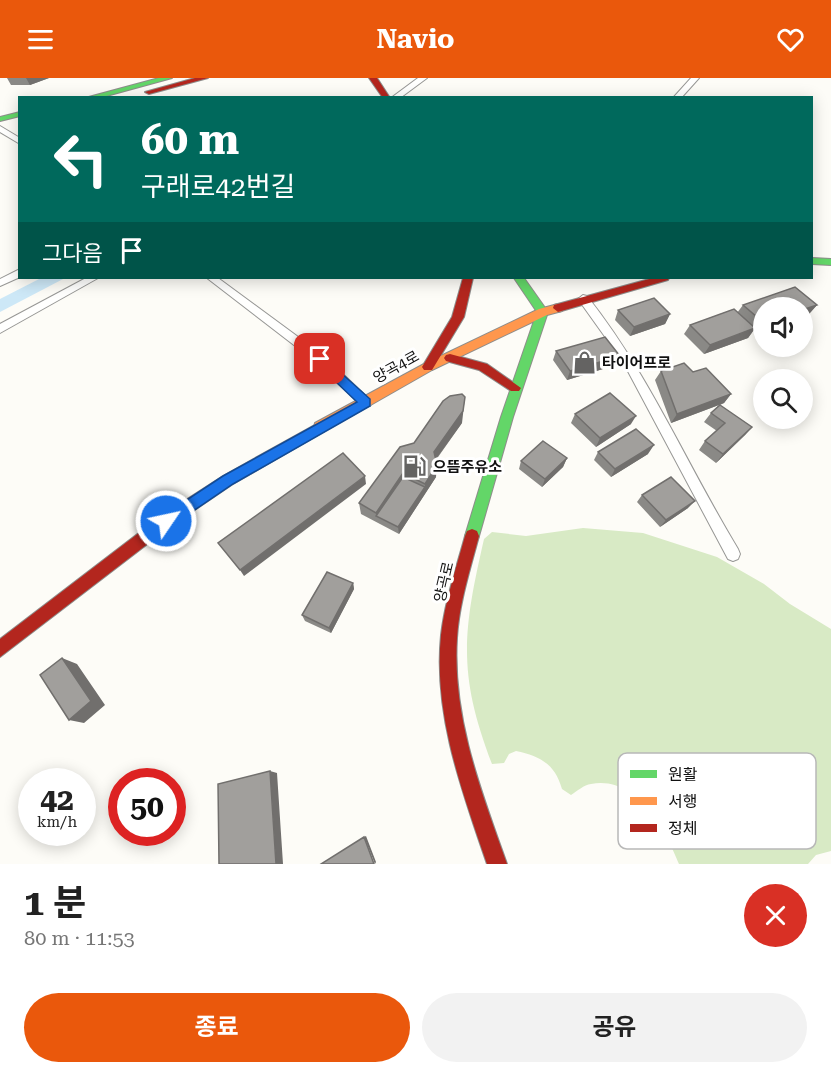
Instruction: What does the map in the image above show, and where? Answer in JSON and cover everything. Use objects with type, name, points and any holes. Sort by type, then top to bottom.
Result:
[{"type":"street","points":[[96,96],[168,78]]},
{"type":"street","points":[[135,96],[204,78]]},
{"type":"street","points":[[373,78],[386,96]]},
{"type":"street","points":[[0,119],[18,114]]},
{"type":"street","points":[[0,128],[18,124]]},
{"type":"street","points":[[813,261],[831,262]]},
{"type":"street","points":[[428,368],[458,317],[468,279]]},
{"type":"street","points":[[520,279],[543,312]]},
{"type":"street","name":"양곡4로","points":[[0,649],[166,521],[219,486],[428,368],[543,312],[583,298],[660,279]]},
{"type":"street","name":"양곡로","points":[[497,864],[466,774],[453,722],[447,655],[461,577],[515,388],[543,312]]},
{"type":"street","points":[[450,358],[483,367],[515,388]]},
{"type":"lane","points":[[397,96],[423,78]]},
{"type":"lane","points":[[678,96],[695,78]]},
{"type":"lane","points":[[0,128],[18,140]]},
{"type":"lane","points":[[0,283],[18,273]]},
{"type":"lane","points":[[0,328],[91,279]]},
{"type":"lane","points":[[213,279],[320,359],[366,403]]},
{"type":"lane","points":[[583,298],[631,362],[687,475],[733,554]]},
{"type":"green space","points":[[583,528],[643,533],[717,557],[764,584],[790,604],[831,629],[831,851],[816,855],[808,864],[679,864],[672,849],[816,849],[816,753],[618,753],[618,787],[591,784],[571,795],[562,789],[551,767],[532,756],[516,751],[509,754],[504,763],[492,764],[473,703],[469,677],[467,652],[471,600],[484,539],[492,532],[526,536]]},
{"type":"water","points":[[39,279],[63,279],[0,312],[0,299]]},
{"type":"building","points":[[795,287],[807,297],[766,297]]},
{"type":"building","points":[[654,298],[670,314],[634,327],[618,310]]},
{"type":"building","points":[[753,302],[753,314],[743,305]]},
{"type":"building","points":[[734,309],[753,329],[710,345],[690,325]]},
{"type":"building","points":[[605,337],[620,356],[570,371],[556,351]]},
{"type":"building","points":[[684,363],[693,372],[706,368],[731,394],[677,414],[661,371]]},
{"type":"building","points":[[610,393],[636,416],[600,438],[575,414]]},
{"type":"building","name":"으뜸주유소","points":[[462,394],[465,397],[463,411],[434,452],[437,465],[425,484],[403,473],[376,513],[359,503],[400,447],[414,443],[443,401],[450,396]]},
{"type":"building","points":[[720,405],[752,427],[723,454],[705,441],[725,423],[711,413]]},
{"type":"building","points":[[636,429],[654,445],[615,469],[598,452]]},
{"type":"building","points":[[543,441],[567,458],[545,479],[521,461]]},
{"type":"building","points":[[343,453],[365,476],[240,570],[218,543]]},
{"type":"building","points":[[403,477],[425,487],[398,527],[376,516]]},
{"type":"building","points":[[671,477],[695,501],[666,520],[642,495]]},
{"type":"building","points":[[327,572],[353,583],[329,628],[302,615]]},
{"type":"building","points":[[62,658],[91,701],[69,720],[40,675]]},
{"type":"building","points":[[270,771],[276,864],[219,864],[218,784]]},
{"type":"building","points":[[364,837],[374,864],[321,864]]},
{"type":"traffic: fast","points":[[96,96],[168,78]]},
{"type":"traffic: fast","points":[[0,119],[18,114]]},
{"type":"traffic: fast","points":[[813,261],[831,262]]},
{"type":"traffic: fast","points":[[520,279],[543,312]]},
{"type":"traffic: fast","points":[[472,536],[507,417],[543,312]]},
{"type":"traffic: slow","points":[[320,427],[428,367],[543,312],[558,308]]},
{"type":"traffic: jam","points":[[149,92],[204,78]]},
{"type":"traffic: jam","points":[[373,78],[386,96]]},
{"type":"traffic: jam","points":[[428,367],[458,317],[468,279]]},
{"type":"traffic: jam","points":[[558,308],[660,279]]},
{"type":"traffic: jam","points":[[450,358],[483,367],[515,388]]},
{"type":"traffic: jam","points":[[0,649],[166,521],[228,480],[320,427]]},
{"type":"traffic: jam","points":[[472,536],[450,625],[448,667],[450,696],[469,782],[497,864]]},
{"type":"place","name":"타이어프로","points":[[584,363]]},
{"type":"place","name":"으뜸주유소","points":[[415,467]]},
{"type":"route","points":[[166,521],[228,480],[366,403],[320,359]]}]
